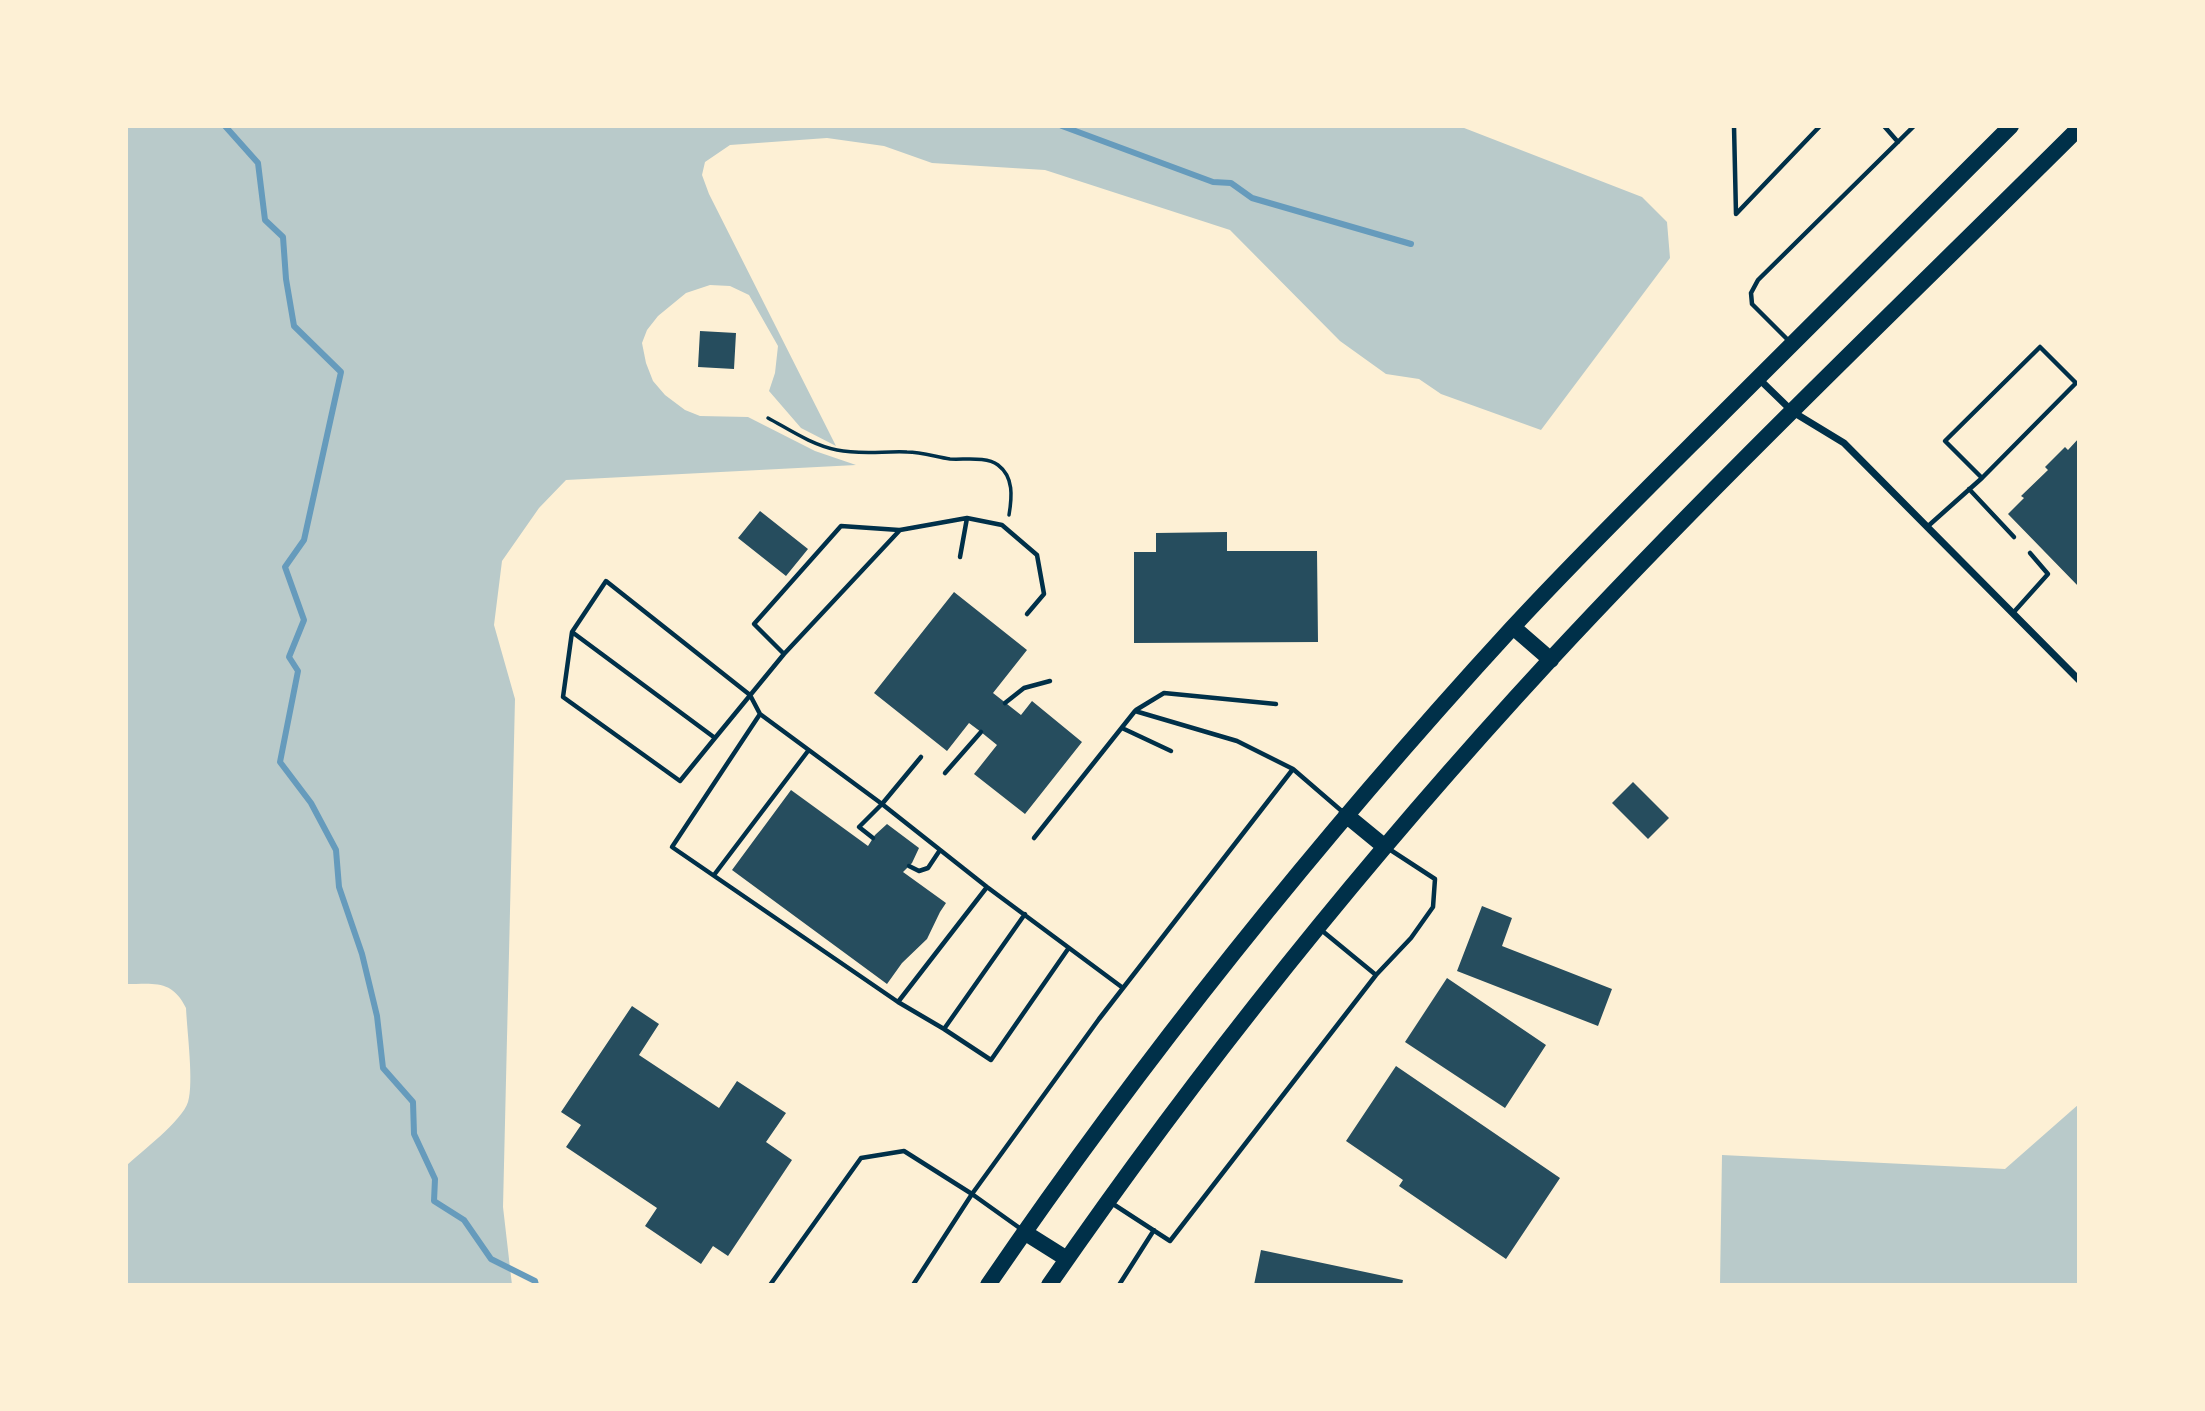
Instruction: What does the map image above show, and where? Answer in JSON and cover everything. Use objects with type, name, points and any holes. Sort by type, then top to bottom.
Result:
[{"type":"highway","points":[[988,1285],[1158,1051],[1346,815],[1513,627],[1616,520],[2011,126]]},
{"type":"highway","points":[[1049,1285],[1191,1089],[1319,928],[1385,847],[1551,660],[1651,554],[2079,128]]},
{"type":"highway","points":[[1513,627],[1551,660]]},
{"type":"highway","points":[[1346,815],[1385,847]]},
{"type":"highway","points":[[1024,1232],[1067,1259]]},
{"type":"street","points":[[1758,378],[1793,412],[1844,443],[2079,680]]},
{"type":"lane","points":[[1734,126],[1736,214],[1820,126]]},
{"type":"lane","points":[[1884,126],[1898,142]]},
{"type":"lane","points":[[1792,344],[1752,304],[1751,293],[1758,280],[1914,126]]},
{"type":"lane","points":[[1927,527],[1982,478],[2076,383],[2040,346],[1945,441],[1982,478]]},
{"type":"lane","points":[[1969,489],[2014,537]]},
{"type":"lane","points":[[960,557],[967,518]]},
{"type":"lane","points":[[784,654],[754,624],[841,526],[900,530],[967,518],[1002,525],[1037,555],[1044,594],[1027,614]]},
{"type":"lane","points":[[900,530],[784,654],[750,695],[680,781],[564,697],[572,632],[606,580],[750,695],[760,714],[883,804],[987,887],[1123,988]]},
{"type":"lane","points":[[2013,613],[2048,574],[2030,553]]},
{"type":"lane","points":[[572,632],[715,738]]},
{"type":"lane","points":[[1005,703],[1024,688],[1051,681]]},
{"type":"lane","points":[[1034,838],[1135,711],[1164,693],[1276,704]]},
{"type":"lane","points":[[1135,711],[1237,741],[1293,769],[1346,815]]},
{"type":"lane","points":[[760,714],[672,847],[898,1002],[944,1028],[991,1060],[1069,949]]},
{"type":"lane","points":[[1122,728],[1171,751]]},
{"type":"lane","points":[[945,773],[981,732]]},
{"type":"lane","points":[[714,875],[808,751]]},
{"type":"lane","points":[[873,838],[859,827],[883,804],[921,757]]},
{"type":"lane","points":[[913,1285],[972,1194],[1046,1091],[1293,769]]},
{"type":"lane","points":[[1109,1201],[1170,1241],[1376,975],[1411,938],[1433,907],[1435,879],[1385,847]]},
{"type":"lane","points":[[909,866],[919,871],[928,868],[940,850]]},
{"type":"lane","points":[[898,1002],[987,887]]},
{"type":"lane","points":[[944,1028],[1025,914]]},
{"type":"lane","points":[[1319,928],[1376,975]]},
{"type":"lane","points":[[770,1285],[862,1158],[904,1151],[972,1194],[1024,1232]]},
{"type":"lane","points":[[1119,1285],[1154,1230]]},
{"type":"path","points":[[768,418],[807,439],[835,450],[870,454],[908,452],[996,463],[1008,475],[1012,495],[1009,515],[1002,525]]},
{"type":"shaded area","points":[[126,126],[1459,126],[1642,197],[1667,222],[1670,258],[1541,430],[1441,394],[1419,379],[1386,374],[1340,341],[1230,230],[1045,170],[932,163],[884,146],[827,138],[730,145],[705,162],[702,175],[709,194],[836,446],[801,428],[769,391],[775,373],[778,346],[749,295],[730,286],[710,285],[686,293],[658,316],[647,330],[642,343],[653,381],[665,395],[685,410],[700,416],[748,417],[815,451],[856,465],[566,480],[539,508],[502,561],[494,625],[515,699],[503,1207],[512,1285],[126,1285],[126,1166],[184,1110],[190,1093],[190,1056],[186,1008],[175,992],[161,985],[126,984]]},
{"type":"shaded area","points":[[2079,1104],[2079,1285],[1720,1285],[1722,1155],[2005,1169]]},
{"type":"building","points":[[700,331],[736,333],[734,369],[698,367]]},
{"type":"building","points":[[2079,438],[2079,587],[2008,514],[2024,498],[2021,496],[2048,470],[2045,467],[2065,447],[2068,450]]},
{"type":"building","points":[[760,511],[808,549],[786,576],[738,538]]},
{"type":"building","points":[[1227,532],[1227,551],[1317,551],[1318,642],[1134,643],[1134,552],[1156,552],[1156,533]]},
{"type":"building","points":[[954,592],[1027,650],[993,693],[1021,715],[1032,701],[1082,742],[1025,814],[974,774],[997,745],[981,732],[969,723],[947,751],[874,693]]},
{"type":"building","points":[[1633,782],[1669,818],[1648,839],[1612,803]]},
{"type":"building","points":[[791,790],[868,846],[887,824],[919,848],[912,863],[903,872],[946,903],[927,939],[902,963],[887,984],[732,870]]},
{"type":"building","points":[[1482,906],[1512,918],[1502,946],[1612,989],[1598,1026],[1457,971]]},
{"type":"building","points":[[1447,978],[1546,1045],[1505,1108],[1405,1042]]},
{"type":"building","points":[[632,1006],[659,1024],[639,1055],[719,1108],[737,1081],[786,1113],[766,1142],[792,1160],[728,1256],[713,1246],[701,1264],[645,1226],[657,1208],[566,1147],[581,1125],[561,1112]]},
{"type":"building","points":[[1396,1066],[1560,1178],[1506,1259],[1399,1186],[1403,1180],[1346,1141]]},
{"type":"building","points":[[1261,1250],[1403,1280],[1402,1285],[1254,1285]]},
{"type":"waterway","points":[[225,126],[258,163],[265,220],[283,237],[286,279],[294,326],[341,372],[304,540],[285,567],[304,620],[289,657],[298,671],[280,762],[311,803],[336,850],[339,887],[362,954],[377,1016],[383,1068],[413,1102],[414,1134],[435,1179],[434,1201],[464,1220],[491,1259],[535,1281],[536,1285]]},
{"type":"waterway","points":[[1062,126],[1213,182],[1231,183],[1252,198],[1411,244]]}]
